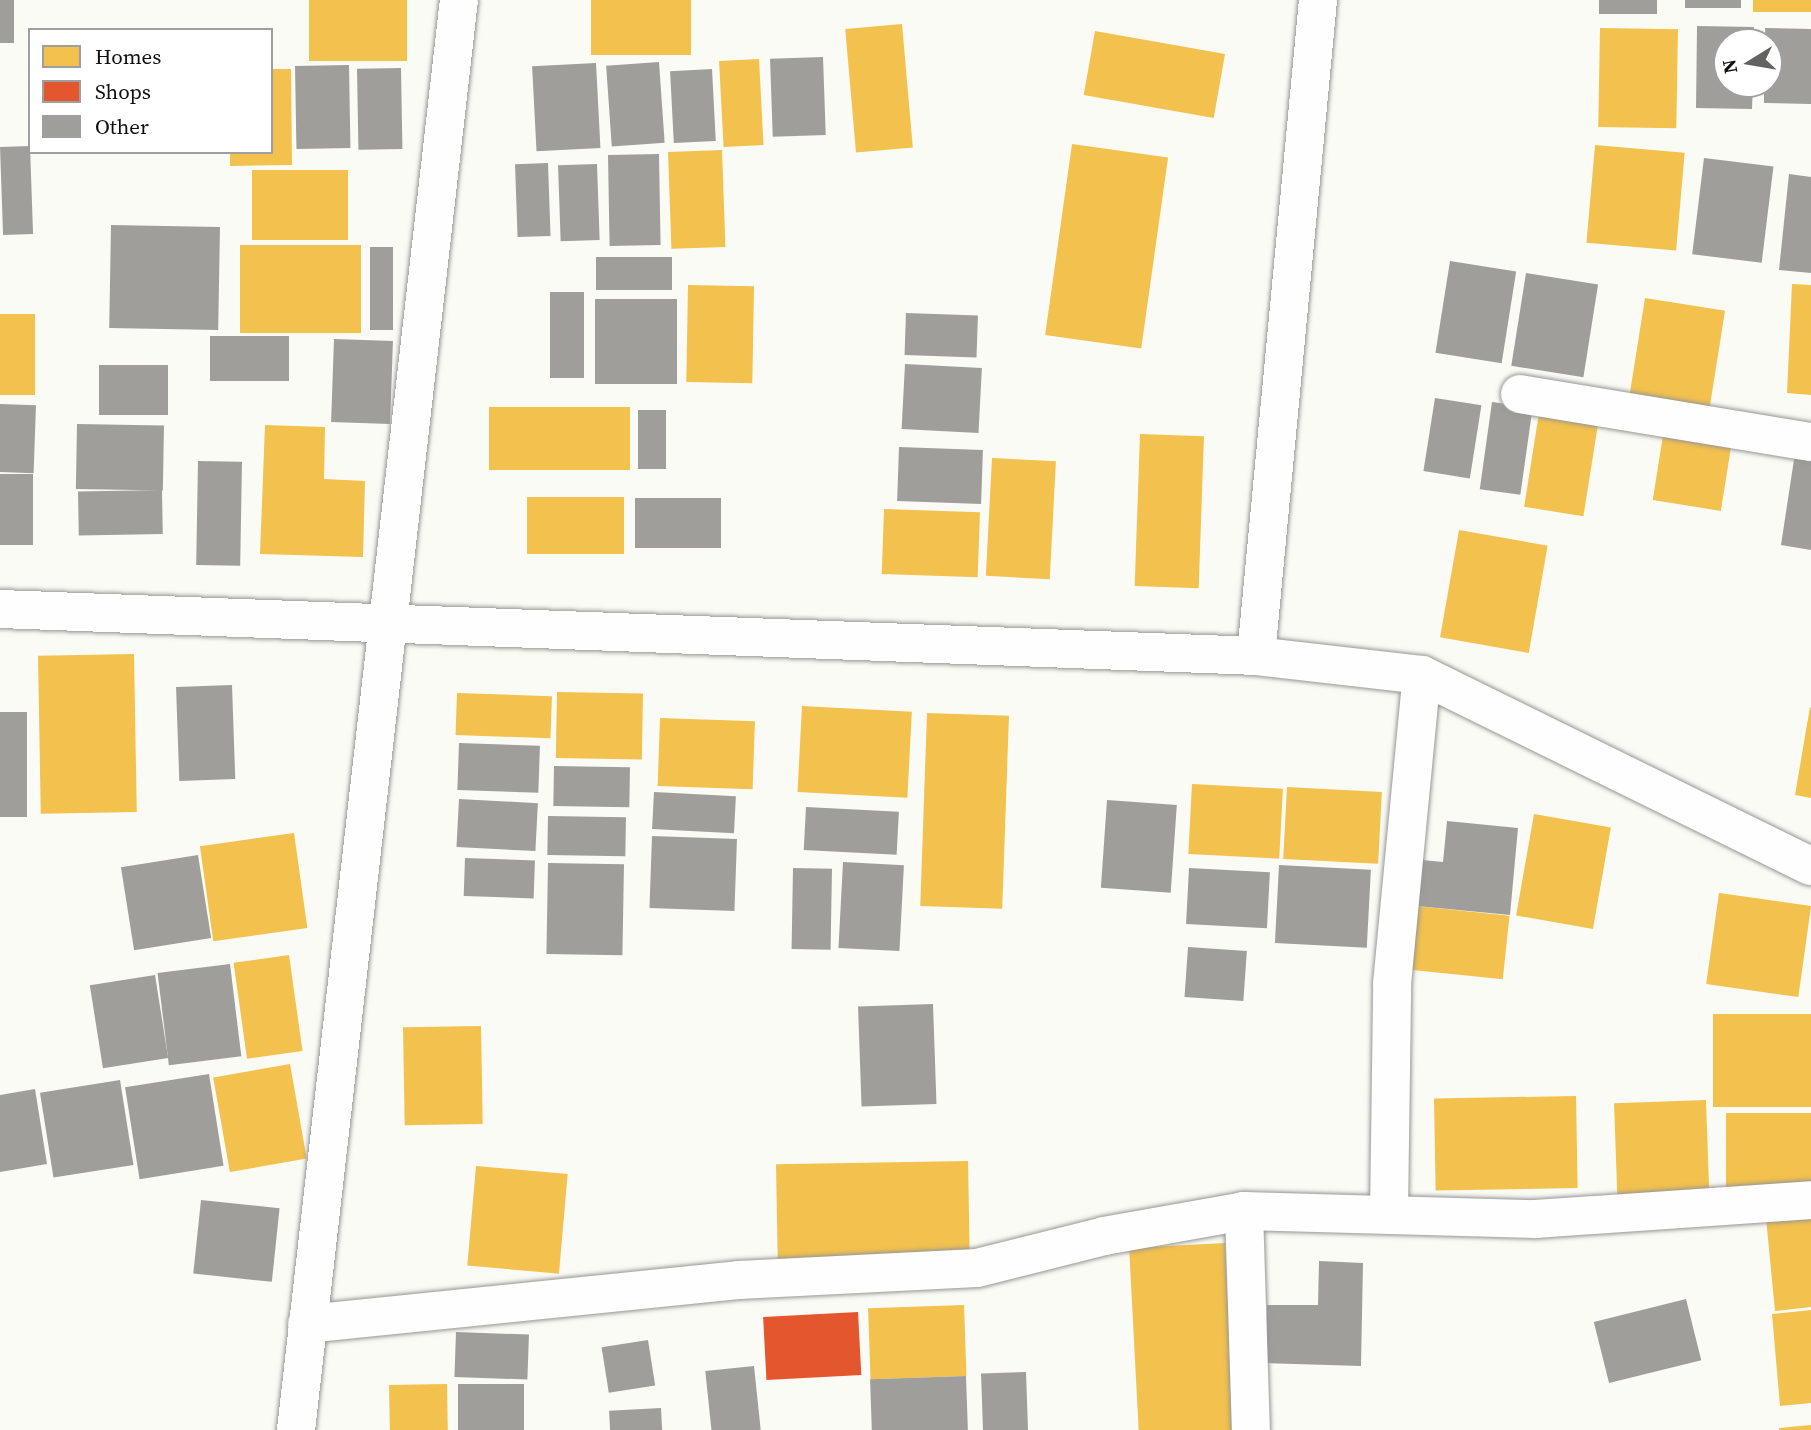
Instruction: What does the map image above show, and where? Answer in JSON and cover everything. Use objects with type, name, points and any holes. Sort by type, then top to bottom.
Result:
[{"type":"street","points":[[296,1430],[391,623],[459,0]]},
{"type":"street","points":[[1256,656],[1318,0]]},
{"type":"street","points":[[1520,394],[1811,442]]},
{"type":"street","points":[[0,609],[1256,656],[1422,675],[1811,866]]},
{"type":"street","points":[[1389,1213],[1392,984],[1422,675]]},
{"type":"street","points":[[307,1324],[739,1280],[977,1269],[1104,1236],[1244,1211],[1535,1219],[1811,1200]]},
{"type":"street","points":[[1244,1211],[1251,1430]]},
{"type":"building: Homes","points":[[309,0],[407,0],[407,61],[309,61]]},
{"type":"building: Homes","points":[[591,0],[691,0],[691,55],[591,55]]},
{"type":"building: Homes","points":[[1753,0],[1811,0],[1811,12],[1753,12]]},
{"type":"building: Homes","points":[[902,24],[913,148],[856,152],[845,29]]},
{"type":"building: Homes","points":[[1600,28],[1678,29],[1676,128],[1598,127]]},
{"type":"building: Homes","points":[[1095,31],[1225,54],[1214,118],[1084,95]]},
{"type":"building: Homes","points":[[759,59],[764,145],[724,147],[719,61]]},
{"type":"building: Homes","points":[[273,69],[291,69],[292,165],[230,166],[230,154],[273,154]]},
{"type":"building: Homes","points":[[1072,144],[1168,157],[1141,349],[1045,335]]},
{"type":"building: Homes","points":[[1595,145],[1685,153],[1676,250],[1586,243]]},
{"type":"building: Homes","points":[[722,150],[725,247],[671,249],[668,152]]},
{"type":"building: Homes","points":[[252,170],[348,170],[348,240],[252,240]]},
{"type":"building: Homes","points":[[240,245],[361,245],[361,333],[240,333]]},
{"type":"building: Homes","points":[[1792,284],[1811,285],[1811,395],[1787,393]]},
{"type":"building: Homes","points":[[688,285],[754,286],[752,383],[686,382]]},
{"type":"building: Homes","points":[[1645,298],[1725,311],[1710,407],[1630,395]]},
{"type":"building: Homes","points":[[0,314],[35,314],[35,395],[0,395]]},
{"type":"building: Homes","points":[[489,407],[630,407],[630,470],[489,470]]},
{"type":"building: Homes","points":[[1539,413],[1598,422],[1583,516],[1524,507]]},
{"type":"building: Homes","points":[[265,425],[325,427],[324,479],[365,481],[363,557],[260,554]]},
{"type":"building: Homes","points":[[1664,429],[1732,440],[1721,511],[1653,500]]},
{"type":"building: Homes","points":[[1140,434],[1204,436],[1199,588],[1135,586]]},
{"type":"building: Homes","points":[[992,458],[1056,461],[1050,579],[986,576]]},
{"type":"building: Homes","points":[[527,497],[624,497],[624,554],[527,554]]},
{"type":"building: Homes","points":[[884,509],[980,512],[978,577],[882,574]]},
{"type":"building: Homes","points":[[1459,530],[1548,546],[1529,653],[1440,637]]},
{"type":"building: Homes","points":[[134,654],[137,812],[41,814],[38,656]]},
{"type":"building: Homes","points":[[557,692],[643,694],[642,759],[556,758]]},
{"type":"building: Homes","points":[[457,693],[552,696],[550,738],[456,735]]},
{"type":"building: Homes","points":[[802,706],[912,712],[907,798],[797,792]]},
{"type":"building: Homes","points":[[1811,708],[1811,798],[1795,795]]},
{"type":"building: Homes","points":[[927,713],[1009,716],[1002,909],[920,906]]},
{"type":"building: Homes","points":[[660,718],[755,721],[753,789],[658,786]]},
{"type":"building: Homes","points":[[1192,784],[1283,789],[1279,859],[1188,854]]},
{"type":"building: Homes","points":[[1287,787],[1382,792],[1378,864],[1283,859]]},
{"type":"building: Homes","points":[[1534,814],[1611,828],[1593,929],[1516,915]]},
{"type":"building: Homes","points":[[294,833],[307,928],[213,941],[200,846]]},
{"type":"building: Homes","points":[[1719,893],[1811,906],[1798,997],[1706,984]]},
{"type":"building: Homes","points":[[1417,906],[1509,916],[1503,979],[1410,970]]},
{"type":"building: Homes","points":[[289,955],[302,1051],[247,1059],[234,963]]},
{"type":"building: Homes","points":[[1713,1014],[1811,1014],[1811,1107],[1713,1107]]},
{"type":"building: Homes","points":[[481,1026],[483,1124],[405,1125],[403,1027]]},
{"type":"building: Homes","points":[[290,1064],[307,1159],[230,1172],[213,1078]]},
{"type":"building: Homes","points":[[1576,1096],[1578,1188],[1436,1190],[1434,1098]]},
{"type":"building: Homes","points":[[1706,1100],[1709,1199],[1618,1202],[1614,1103]]},
{"type":"building: Homes","points":[[1726,1113],[1811,1113],[1811,1190],[1726,1190]]},
{"type":"building: Homes","points":[[968,1161],[970,1257],[778,1260],[776,1164]]},
{"type":"building: Homes","points":[[476,1166],[568,1174],[559,1274],[467,1266]]},
{"type":"building: Homes","points":[[1811,1214],[1811,1307],[1775,1311],[1766,1218]]},
{"type":"building: Homes","points":[[1225,1243],[1235,1430],[1139,1430],[1129,1248]]},
{"type":"building: Homes","points":[[964,1305],[966,1376],[871,1379],[868,1308]]},
{"type":"building: Homes","points":[[1811,1310],[1811,1403],[1780,1406],[1772,1314]]},
{"type":"building: Homes","points":[[447,1384],[448,1430],[390,1430],[389,1385]]},
{"type":"building: Homes","points":[[1811,1425],[1811,1430],[1779,1430],[1779,1428]]},
{"type":"building: Shops","points":[[858,1312],[861,1375],[766,1380],[763,1317]]},
{"type":"building: Other","points":[[0,0],[14,0],[14,43],[0,43]]},
{"type":"building: Other","points":[[1599,0],[1657,0],[1657,14],[1599,14]]},
{"type":"building: Other","points":[[1685,0],[1741,0],[1741,8],[1685,8]]},
{"type":"building: Other","points":[[1697,26],[1754,27],[1713,28],[1713,98],[1752,98],[1752,109],[1696,108]]},
{"type":"building: Other","points":[[1783,28],[1811,29],[1811,104],[1764,103],[1764,98],[1783,98]]},
{"type":"building: Other","points":[[823,57],[826,135],[773,137],[770,59]]},
{"type":"building: Other","points":[[659,62],[665,143],[612,146],[606,66]]},
{"type":"building: Other","points":[[596,63],[600,148],[537,151],[532,66]]},
{"type":"building: Other","points":[[349,65],[350,148],[296,149],[295,66]]},
{"type":"building: Other","points":[[401,68],[402,149],[358,150],[357,69]]},
{"type":"building: Other","points":[[712,69],[716,141],[674,143],[670,71]]},
{"type":"building: Other","points":[[28,146],[33,234],[3,235],[0,147]]},
{"type":"building: Other","points":[[659,154],[661,245],[610,246],[608,155]]},
{"type":"building: Other","points":[[1704,158],[1773,167],[1762,263],[1692,254]]},
{"type":"building: Other","points":[[548,163],[551,236],[518,237],[515,164]]},
{"type":"building: Other","points":[[597,164],[600,240],[561,241],[558,165]]},
{"type":"building: Other","points":[[1789,174],[1811,177],[1811,273],[1779,270]]},
{"type":"building: Other","points":[[111,225],[220,227],[218,330],[109,328]]},
{"type":"building: Other","points":[[370,247],[393,247],[393,330],[370,330]]},
{"type":"building: Other","points":[[596,257],[672,257],[672,290],[596,290]]},
{"type":"building: Other","points":[[1450,261],[1516,271],[1502,363],[1435,353]]},
{"type":"building: Other","points":[[1526,273],[1598,284],[1583,377],[1511,366]]},
{"type":"building: Other","points":[[550,292],[584,292],[584,378],[550,378]]},
{"type":"building: Other","points":[[595,299],[677,299],[677,384],[595,384]]},
{"type":"building: Other","points":[[906,313],[978,316],[976,357],[905,355]]},
{"type":"building: Other","points":[[210,336],[289,336],[289,381],[210,381]]},
{"type":"building: Other","points":[[334,339],[393,341],[390,424],[331,422]]},
{"type":"building: Other","points":[[905,364],[982,368],[978,433],[902,429]]},
{"type":"building: Other","points":[[99,365],[168,365],[168,415],[99,415]]},
{"type":"building: Other","points":[[1435,398],[1481,405],[1470,478],[1423,471]]},
{"type":"building: Other","points":[[1492,402],[1533,408],[1520,495],[1480,489]]},
{"type":"building: Other","points":[[0,404],[36,405],[34,473],[0,472]]},
{"type":"building: Other","points":[[638,410],[666,410],[666,469],[638,469]]},
{"type":"building: Other","points":[[77,424],[164,426],[163,491],[76,489]]},
{"type":"building: Other","points":[[899,447],[983,450],[981,504],[897,501]]},
{"type":"building: Other","points":[[1795,453],[1811,456],[1811,550],[1781,545]]},
{"type":"building: Other","points":[[198,461],[242,462],[240,566],[196,565]]},
{"type":"building: Other","points":[[0,474],[33,474],[33,545],[0,545]]},
{"type":"building: Other","points":[[162,490],[163,534],[79,535],[78,491]]},
{"type":"building: Other","points":[[635,498],[721,498],[721,548],[635,548]]},
{"type":"building: Other","points":[[232,685],[235,779],[179,781],[176,687]]},
{"type":"building: Other","points":[[0,712],[27,712],[27,817],[0,817]]},
{"type":"building: Other","points":[[459,743],[540,746],[538,793],[457,790]]},
{"type":"building: Other","points":[[554,766],[630,767],[629,807],[553,806]]},
{"type":"building: Other","points":[[654,792],[736,796],[734,833],[652,829]]},
{"type":"building: Other","points":[[459,799],[538,803],[535,851],[456,847]]},
{"type":"building: Other","points":[[1107,800],[1177,805],[1171,893],[1101,888]]},
{"type":"building: Other","points":[[806,807],[899,812],[897,855],[804,850]]},
{"type":"building: Other","points":[[548,816],[626,817],[625,856],[547,855]]},
{"type":"building: Other","points":[[1447,821],[1518,828],[1510,915],[1417,906],[1422,860],[1443,862]]},
{"type":"building: Other","points":[[652,836],[737,839],[734,911],[649,908]]},
{"type":"building: Other","points":[[198,855],[211,938],[134,950],[121,867]]},
{"type":"building: Other","points":[[465,858],[535,860],[534,898],[464,896]]},
{"type":"building: Other","points":[[843,862],[904,865],[899,951],[838,948]]},
{"type":"building: Other","points":[[548,863],[624,864],[622,955],[546,954]]},
{"type":"building: Other","points":[[1279,865],[1371,870],[1367,948],[1275,943]]},
{"type":"building: Other","points":[[793,868],[832,869],[831,950],[792,949]]},
{"type":"building: Other","points":[[1189,868],[1270,872],[1267,928],[1186,924]]},
{"type":"building: Other","points":[[1188,947],[1247,951],[1243,1001],[1185,997]]},
{"type":"building: Other","points":[[230,964],[241,1056],[169,1065],[158,973]]},
{"type":"building: Other","points":[[155,975],[168,1058],[103,1068],[90,985]]},
{"type":"building: Other","points":[[933,1004],[936,1104],[862,1107],[858,1007]]},
{"type":"building: Other","points":[[209,1074],[224,1166],[140,1179],[125,1087]]},
{"type":"building: Other","points":[[120,1080],[133,1165],[53,1178],[40,1093]]},
{"type":"building: Other","points":[[35,1089],[47,1164],[0,1172],[0,1095]]},
{"type":"building: Other","points":[[201,1200],[280,1208],[272,1282],[193,1274]]},
{"type":"building: Other","points":[[1319,1261],[1363,1263],[1361,1366],[1266,1363],[1267,1305],[1318,1305]]},
{"type":"building: Other","points":[[1686,1299],[1701,1360],[1609,1383],[1594,1322]]},
{"type":"building: Other","points":[[456,1332],[529,1335],[527,1380],[454,1377]]},
{"type":"building: Other","points":[[648,1340],[655,1385],[609,1393],[602,1347]]},
{"type":"building: Other","points":[[754,1366],[761,1430],[711,1430],[705,1371]]},
{"type":"building: Other","points":[[1026,1372],[1028,1430],[983,1430],[981,1374]]},
{"type":"building: Other","points":[[966,1376],[968,1430],[872,1430],[870,1379]]},
{"type":"building: Other","points":[[458,1384],[524,1384],[524,1430],[458,1430]]},
{"type":"building: Other","points":[[661,1408],[662,1430],[610,1430],[609,1411]]}]
